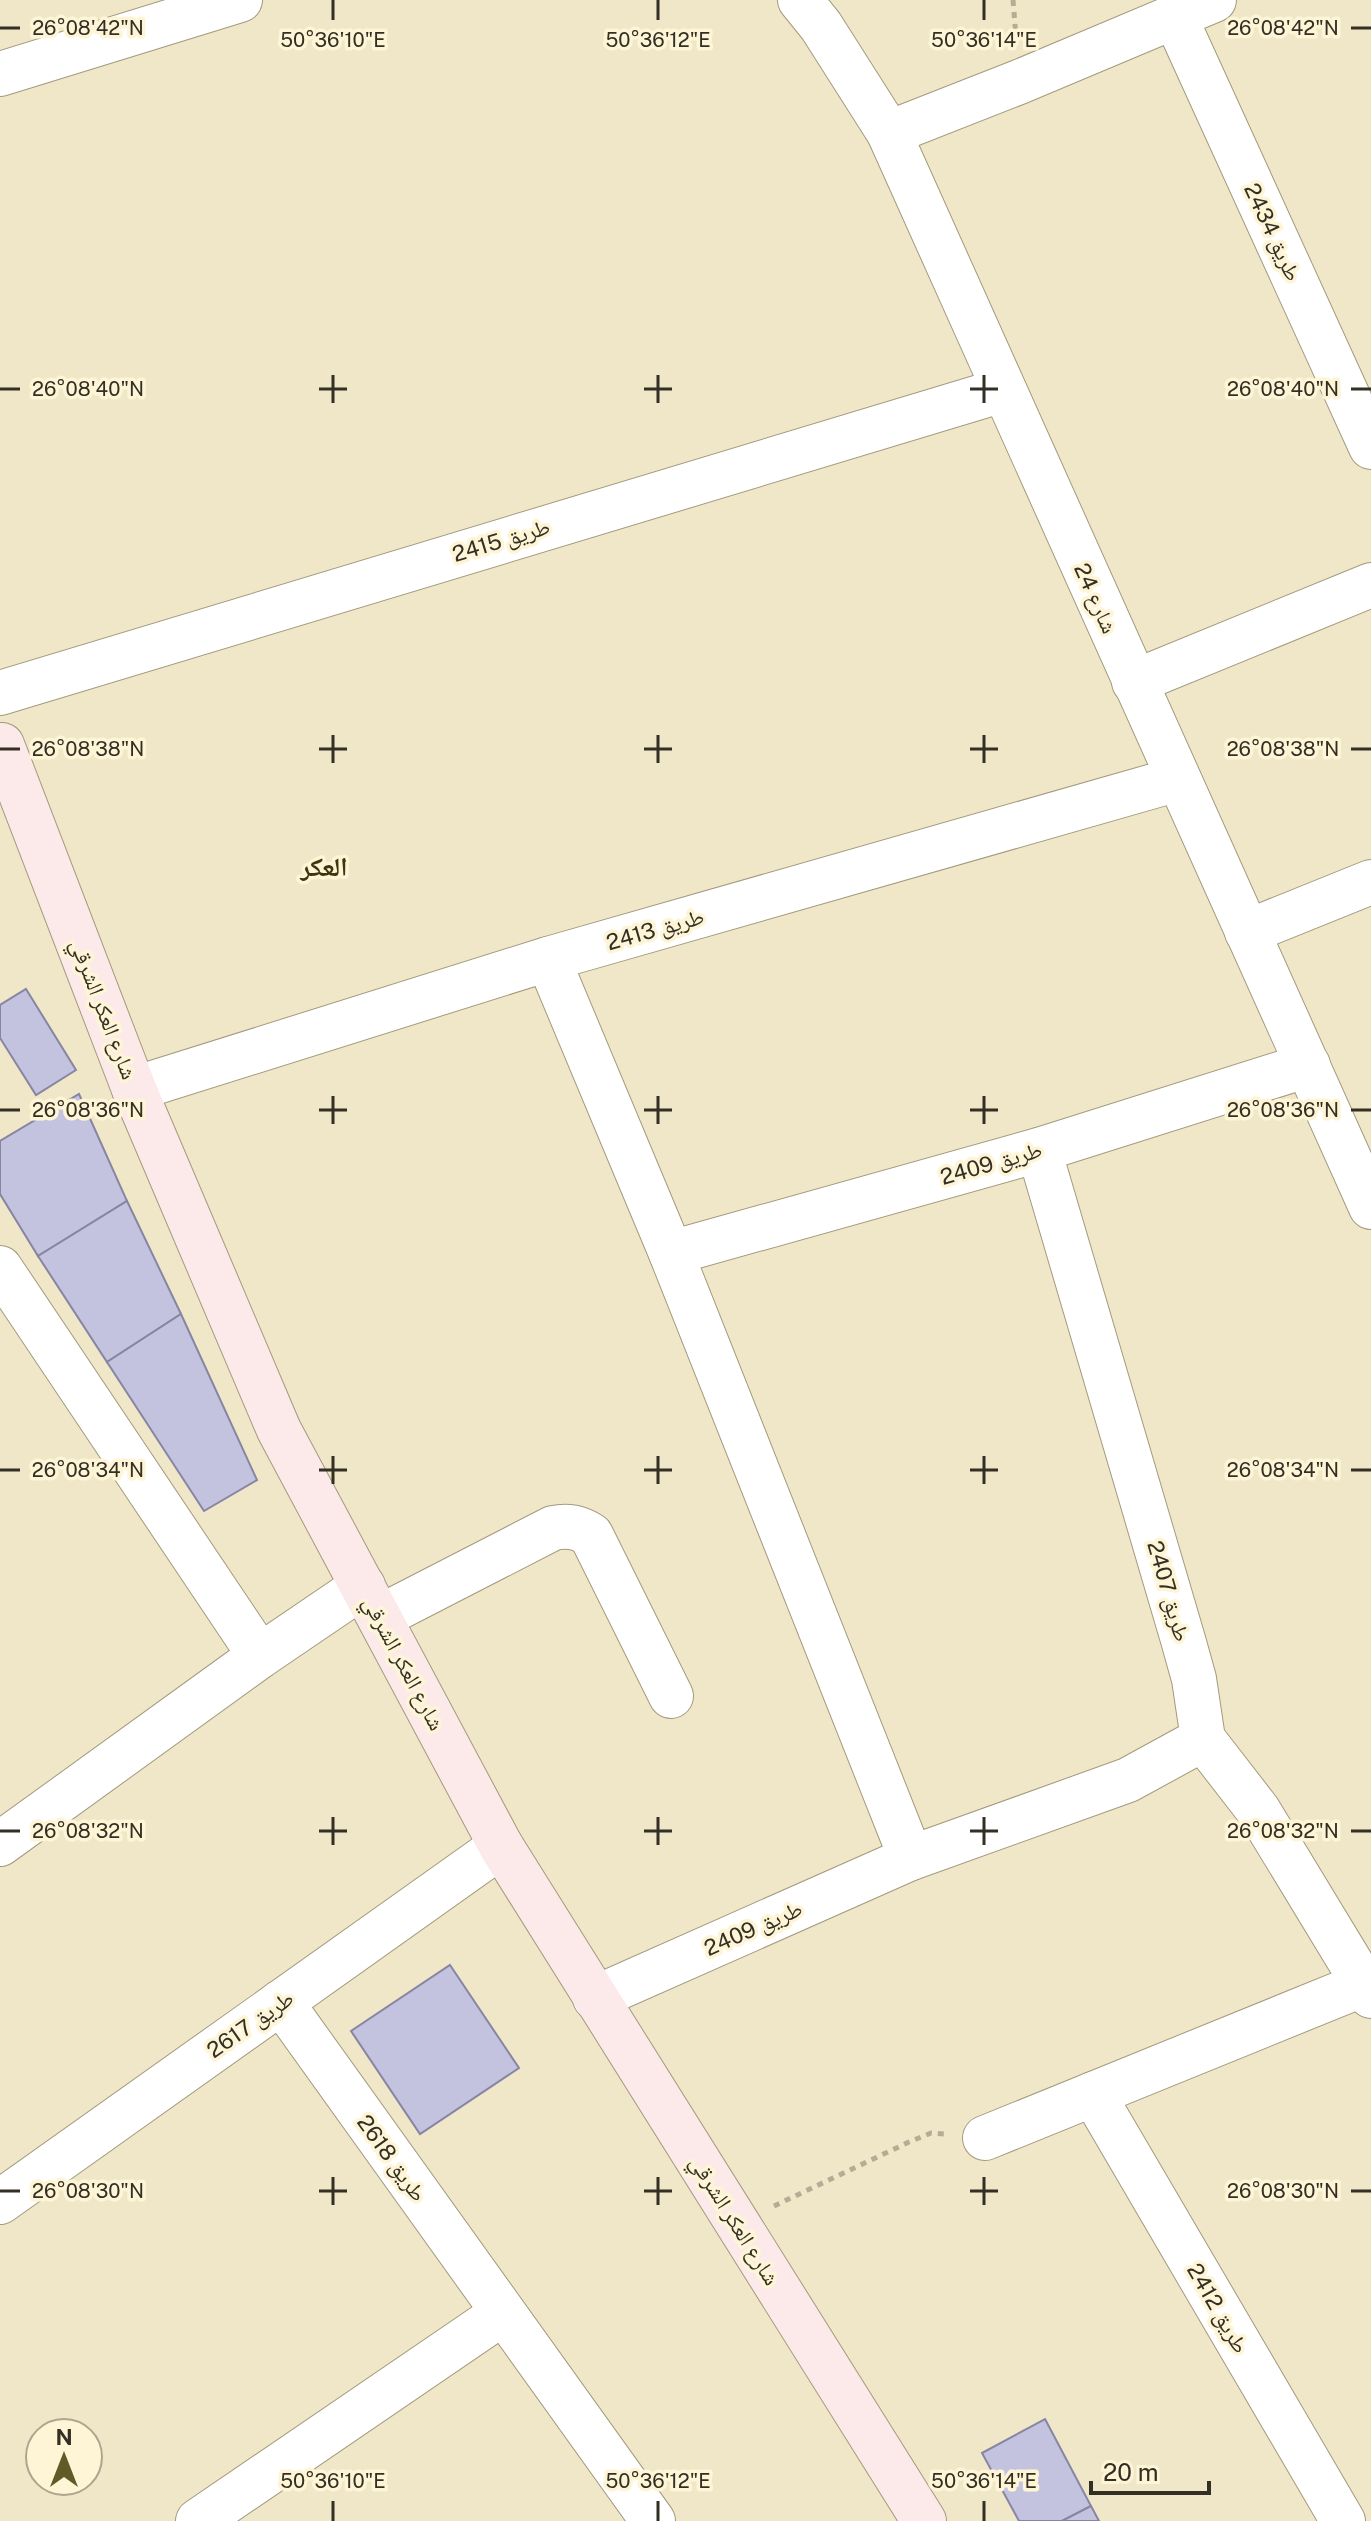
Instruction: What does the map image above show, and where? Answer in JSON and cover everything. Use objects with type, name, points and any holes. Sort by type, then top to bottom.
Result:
[{"type":"street","points":[[0,74],[240,0]]},
{"type":"street","name":"شارع 24","points":[[800,0],[821,26],[889,133],[1369,1199]]},
{"type":"street","points":[[889,133],[1214,0]]},
{"type":"street","name":"طريق 2434","points":[[1175,17],[1371,447]]},
{"type":"street","name":"طريق 2415","points":[[0,693],[1003,390]]},
{"type":"street","points":[[1134,682],[1371,585]]},
{"type":"street","name":"شارع العكر الشرقي","points":[[1,744],[134,1089],[279,1430],[501,1846],[924,2521]]},
{"type":"street","name":"طريق 2413","points":[[134,1089],[548,959],[1178,779]]},
{"type":"street","points":[[1247,932],[1371,882]]},
{"type":"street","points":[[548,959],[671,1253],[911,1858]]},
{"type":"street","name":"طريق 2409","points":[[671,1253],[1039,1150],[1308,1065]]},
{"type":"street","name":"طريق 2407","points":[[1039,1150],[1184,1643],[1194,1679],[1203,1739],[1258,1810],[1368,1990]]},
{"type":"street","points":[[0,1268],[260,1656]]},
{"type":"street","points":[[6,1826],[260,1656],[372,1602],[566,1525],[580,1528],[591,1535],[671,1696]]},
{"type":"street","name":"طريق 2409","points":[[595,1998],[911,1858],[1128,1780],[1203,1739]]},
{"type":"street","name":"طريق 2617","points":[[0,2202],[501,1846]]},
{"type":"street","points":[[985,2138],[1368,1990]]},
{"type":"street","name":"طريق 2618","points":[[281,2002],[653,2521]]},
{"type":"street","name":"طريق 2412","points":[[1093,2094],[1343,2521]]},
{"type":"street","points":[[198,2521],[503,2313]]},
{"type":"path","points":[[737,2223],[931,2133],[985,2138]]},
{"type":"building","points":[[26,989],[76,1070],[36,1095],[0,1038],[0,1005]]},
{"type":"building","points":[[79,1094],[127,1201],[38,1256],[0,1194],[0,1141]]},
{"type":"building","points":[[127,1201],[181,1314],[107,1362],[38,1256]]},
{"type":"building","points":[[181,1314],[257,1480],[204,1511],[107,1362]]},
{"type":"building","points":[[450,1965],[519,2068],[420,2134],[351,2031]]},
{"type":"building","points":[[1045,2419],[1091,2506],[1062,2521],[1019,2521],[982,2453]]},
{"type":"building","points":[[1091,2506],[1099,2521],[1062,2521]]},
{"type":"district","name":"العكر","points":[[324,867]]}]
